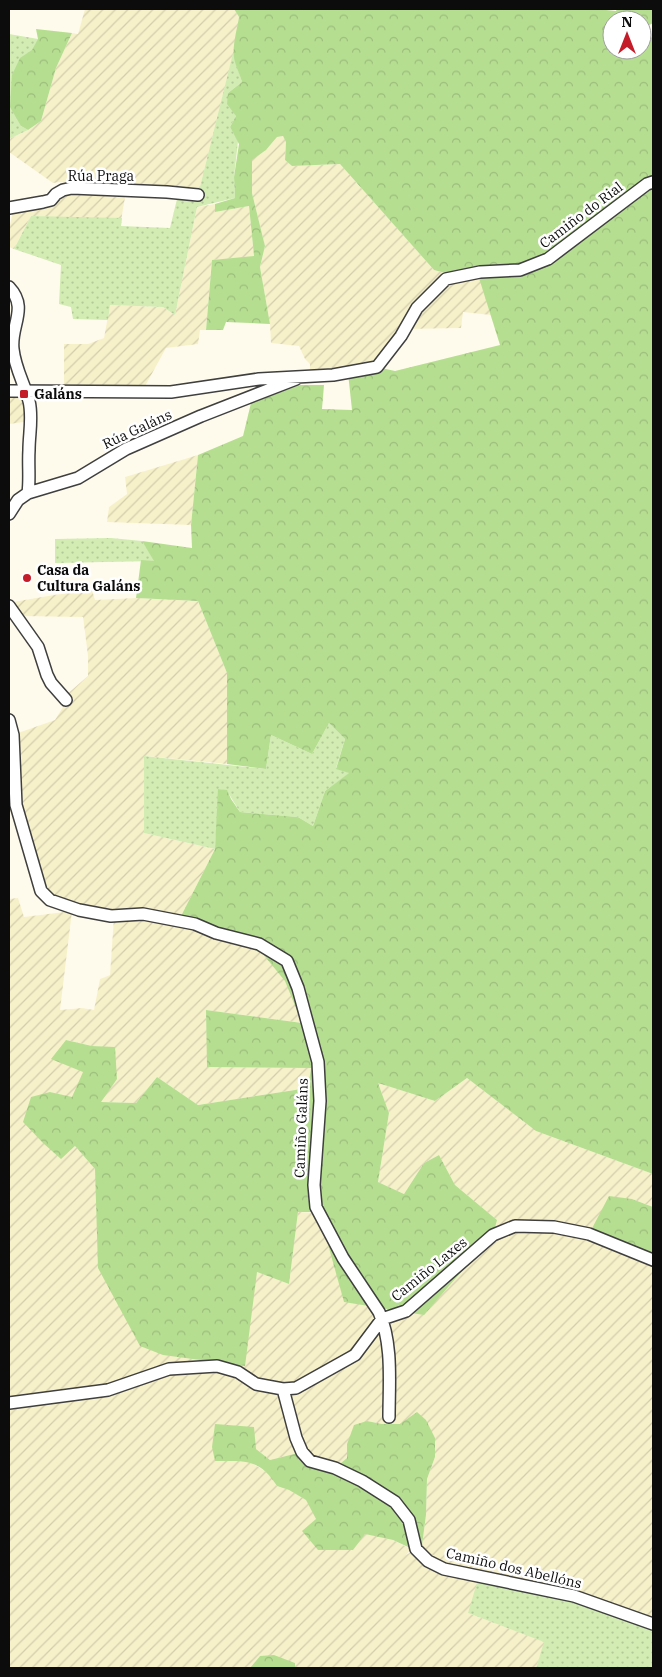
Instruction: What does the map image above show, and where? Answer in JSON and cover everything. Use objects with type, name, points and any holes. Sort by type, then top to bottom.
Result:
[{"type":"street","name":"Camiño do Rial","points":[[9,391],[171,392],[259,379],[333,375],[377,366],[401,336],[417,308],[446,278],[480,272],[520,270],[548,259],[647,184],[653,182]]},
{"type":"street","name":"Rúa Praga","points":[[9,208],[52,200],[56,194],[72,188],[198,195]]},
{"type":"street","points":[[9,288],[18,300],[18,316],[12,345],[16,364],[29,401],[31,420],[28,452],[30,482],[28,493]]},
{"type":"street","name":"Rúa Galáns","points":[[9,514],[18,500],[28,493],[78,478],[96,465],[126,449],[201,416],[294,381],[299,376]]},
{"type":"street","points":[[259,379],[262,386],[260,394]]},
{"type":"street","points":[[9,606],[38,647],[51,683],[66,700]]},
{"type":"street","name":"Camiño Galáns","points":[[9,720],[13,735],[16,804],[41,891],[50,900],[79,910],[111,916],[143,914],[195,924],[216,933],[259,944],[287,961],[298,988],[318,1062],[320,1101],[314,1185],[316,1207],[344,1258],[382,1319],[388,1343],[390,1418]]},
{"type":"street","name":"Camiño Laxes","points":[[382,1319],[406,1311],[493,1235],[515,1226],[554,1227],[589,1234],[653,1260]]},
{"type":"street","points":[[9,1403],[108,1390],[169,1369],[217,1366],[238,1372],[256,1384],[283,1389],[296,1388],[355,1355],[382,1319]]},
{"type":"street","name":"Camiño dos Abellóns","points":[[283,1389],[296,1438],[302,1452],[310,1461],[334,1468],[362,1481],[395,1502],[409,1520],[416,1549],[428,1561],[444,1569],[574,1596],[653,1624]]},
{"type":"shaded area","points":[[85,9],[234,9],[239,17],[235,47],[198,195],[60,182],[53,183],[9,152],[9,139],[41,121],[56,68],[72,33],[78,34]]},
{"type":"shaded area","points":[[283,136],[286,142],[285,160],[292,166],[340,164],[434,270],[445,273],[446,279],[480,278],[491,315],[463,312],[461,328],[405,329],[377,367],[310,373],[310,364],[305,359],[299,346],[271,343],[270,324],[260,267],[265,246],[252,193],[252,159],[266,150],[277,137]]},
{"type":"shaded area","points":[[61,194],[125,197],[121,221],[31,216],[14,249],[9,247],[9,229],[13,211],[52,206]]},
{"type":"shaded area","points":[[215,204],[215,212],[249,206],[254,257],[212,260],[206,330],[200,330],[198,344],[166,348],[144,388],[64,392],[64,344],[88,344],[104,338],[110,305],[163,307],[175,315],[197,207]]},
{"type":"shaded area","points":[[9,391],[25,391],[31,421],[9,424]]},
{"type":"shaded area","points":[[198,455],[191,525],[107,522],[109,507],[127,494],[125,477]]},
{"type":"shaded area","points":[[92,590],[95,600],[136,598],[198,601],[227,673],[227,764],[145,756],[144,833],[215,849],[179,920],[287,961],[302,1023],[206,1010],[208,1067],[311,1068],[308,1088],[198,1105],[157,1077],[136,1103],[100,1102],[115,1048],[92,1046],[66,1040],[84,1072],[72,1098],[50,1092],[61,1158],[75,1146],[95,1169],[257,1272],[289,1284],[298,1212],[497,1220],[455,1185],[439,1155],[424,1163],[404,1194],[378,1182],[389,1113],[378,1083],[435,1101],[467,1078],[536,1131],[653,1174],[653,1207],[632,1199],[653,1260],[653,1624],[468,1613],[545,1642],[536,1668],[295,1668],[295,1663],[260,1656],[250,1668],[9,1668],[9,899],[18,898],[24,917],[72,911],[60,1010],[82,1008],[94,1010],[100,979],[110,975],[114,917],[50,900],[16,805],[9,813],[9,728],[15,734],[55,720],[66,702],[65,696],[88,676],[88,656],[83,617],[19,616],[13,602]],"holes":[[[367,1421],[382,1424],[400,1424],[435,1438],[435,1457],[427,1479],[426,1515],[421,1553],[416,1549],[406,1555],[411,1549],[393,1540],[364,1533],[289,1490],[277,1486],[268,1473],[249,1461],[256,1449],[270,1460],[302,1452],[335,1468],[347,1458],[347,1444]]]},
{"type":"green space","points":[[234,9],[596,9],[606,10],[602,10],[602,60],[652,60],[652,38],[653,40],[653,1174],[536,1131],[467,1078],[435,1101],[378,1083],[389,1113],[378,1182],[404,1194],[424,1163],[439,1155],[455,1185],[497,1220],[493,1235],[424,1315],[344,1302],[319,1212],[298,1212],[289,1284],[257,1272],[245,1366],[163,1355],[140,1346],[98,1268],[95,1169],[75,1146],[61,1159],[23,1122],[31,1097],[50,1092],[72,1097],[83,1072],[51,1059],[66,1040],[92,1046],[115,1047],[117,1079],[101,1102],[136,1103],[157,1077],[198,1105],[308,1088],[311,1068],[207,1067],[206,1010],[302,1023],[285,981],[262,953],[179,920],[215,849],[218,789],[227,790],[240,812],[298,817],[313,826],[325,791],[349,773],[336,769],[345,739],[329,723],[312,754],[271,735],[266,769],[227,764],[227,673],[198,601],[136,598],[141,560],[154,561],[142,541],[192,548],[191,525],[198,455],[243,436],[251,403],[300,385],[324,385],[322,409],[352,410],[348,373],[377,367],[395,371],[500,345],[479,278],[446,279],[445,273],[434,270],[340,164],[292,166],[285,160],[286,142],[283,136],[277,137],[266,150],[252,160],[252,193],[265,246],[260,267],[270,324],[226,322],[223,330],[206,330],[212,260],[254,256],[249,206],[215,212],[215,204],[235,198],[234,177],[239,144],[230,127],[236,116],[227,104],[228,93],[242,82],[234,57],[239,17]]},
{"type":"green space","points":[[653,9],[653,23],[652,10],[616,10]]},
{"type":"green space","points":[[36,29],[72,33],[56,68],[41,121],[28,130],[21,126],[10,107],[12,75],[20,58],[32,50],[38,39]]},
{"type":"green space","points":[[9,34],[38,39],[21,126],[28,130],[9,139]]},
{"type":"green space","points":[[234,49],[242,82],[228,93],[236,116],[230,127],[238,141],[234,177],[235,198],[197,207],[175,315],[163,307],[110,305],[108,320],[73,319],[71,307],[59,304],[61,265],[14,249],[31,216],[122,218],[121,226],[170,228],[177,199],[198,195]]},
{"type":"green space","points":[[111,538],[142,541],[155,561],[55,563],[55,539]]},
{"type":"green space","points":[[329,723],[345,739],[336,768],[350,773],[325,791],[313,826],[298,817],[240,812],[227,791],[219,789],[215,849],[144,833],[144,756],[266,769],[271,735],[312,754]]},
{"type":"green space","points":[[609,1196],[632,1199],[653,1207],[653,1260],[589,1234]]},
{"type":"green space","points":[[417,1412],[426,1420],[435,1438],[435,1457],[427,1479],[426,1515],[421,1553],[393,1540],[365,1534],[353,1550],[318,1550],[302,1531],[316,1519],[306,1500],[289,1490],[277,1486],[264,1470],[250,1463],[215,1461],[212,1447],[215,1424],[254,1427],[256,1449],[270,1460],[302,1452],[335,1468],[347,1458],[347,1444],[354,1425],[367,1421],[382,1424],[400,1424]]},
{"type":"green space","points":[[479,1576],[574,1596],[653,1624],[653,1668],[536,1668],[544,1642],[468,1613]]},
{"type":"green space","points":[[274,1655],[295,1663],[295,1668],[250,1668],[260,1656]]},
{"type":"place","name":"Galáns","points":[[24,394]]},
{"type":"place","name":"Casa da Cultura Galáns","points":[[27,578]]}]
